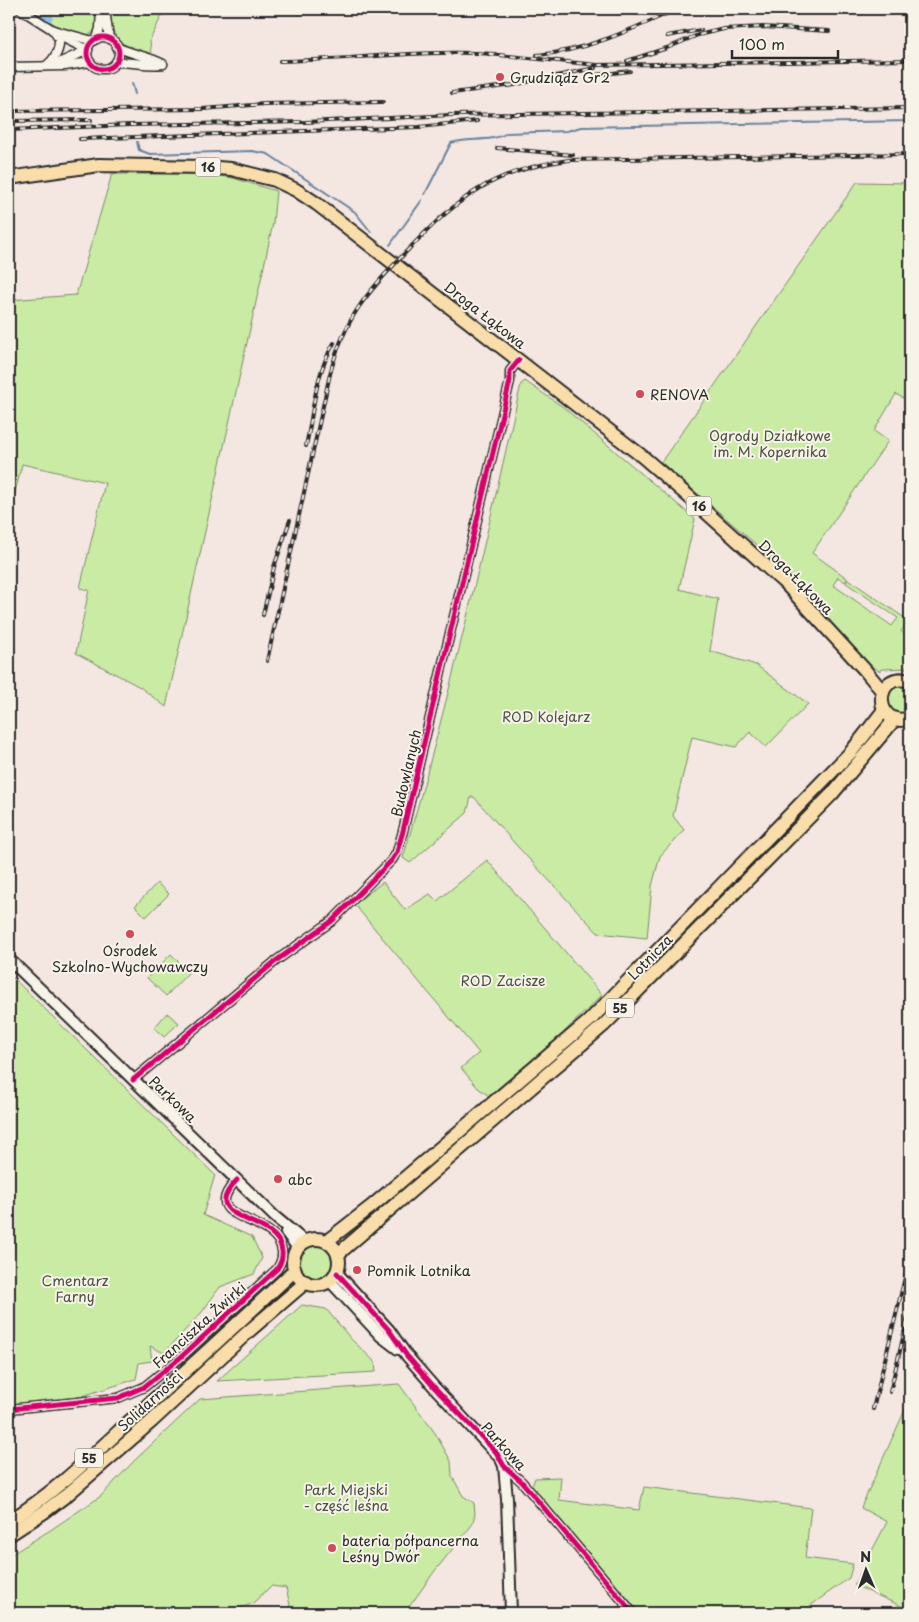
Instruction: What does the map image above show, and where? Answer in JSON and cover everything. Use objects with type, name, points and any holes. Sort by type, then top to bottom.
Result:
[{"type":"main road","name":"Droga Łąkowa","points":[[9,178],[84,167],[125,165],[231,169],[275,180],[296,190],[317,204],[643,457],[787,585],[864,669],[886,687]]},
{"type":"main road","points":[[906,720],[891,717],[884,710],[882,704],[886,687],[900,679],[910,681]]},
{"type":"main road","name":"Lotnicza","points":[[327,1241],[372,1206],[589,1021],[845,759],[884,710]]},
{"type":"main road","name":"Lotnicza","points":[[338,1254],[604,1025],[906,720]]},
{"type":"main road","points":[[316,1239],[327,1241],[332,1244],[338,1254],[340,1264],[333,1277],[322,1284],[314,1285],[306,1282],[301,1279],[295,1270],[294,1255],[302,1245],[316,1239]]},
{"type":"main road","name":"Solidarności","points":[[9,1521],[53,1490],[93,1455],[211,1349],[295,1270]]},
{"type":"main road","name":"Solidarności","points":[[9,1535],[44,1512],[76,1487],[306,1282]]},
{"type":"street","points":[[20,9],[55,33],[88,50]]},
{"type":"street","points":[[48,66],[88,50],[100,28],[101,9]]},
{"type":"street","points":[[105,9],[109,39]]},
{"type":"street","points":[[55,33],[95,40],[104,37],[117,47],[136,55],[155,59],[163,64],[116,62],[104,69],[94,66],[90,62],[88,50]]},
{"type":"street","points":[[48,66],[55,58],[60,43],[55,33]]},
{"type":"street","points":[[116,62],[118,55],[117,47]]},
{"type":"street","points":[[9,67],[65,66],[90,62]]},
{"type":"street","name":"Budowlanych","points":[[133,1080],[277,960],[332,920],[382,871],[397,852],[510,381],[510,371],[518,360]]},
{"type":"street","name":"Parkowa","points":[[9,959],[275,1216],[302,1245]]},
{"type":"street","name":"Franciszka Żwirki","points":[[9,1409],[118,1398],[144,1388],[277,1269],[281,1263],[281,1246],[278,1238],[272,1232],[241,1218],[228,1208],[224,1202],[225,1195],[237,1180]]},
{"type":"street","name":"Parkowa","points":[[333,1277],[389,1330],[407,1356],[448,1403],[496,1452],[504,1466],[522,1482],[633,1613]]},
{"type":"street","points":[[504,1466],[509,1532],[511,1613]]},
{"type":"green space","points":[[30,9],[165,9],[150,40],[151,53],[143,53],[126,46],[110,25],[98,25],[91,34],[87,35],[74,34]]},
{"type":"green space","points":[[112,174],[206,174],[233,178],[276,191],[273,223],[264,266],[166,707],[140,687],[76,653],[89,590],[80,588],[105,483],[22,464],[9,517],[9,300],[76,295]]},
{"type":"green space","name":"Ogrody Działkowe im. M. Kopernika","points":[[857,182],[910,183],[910,402],[896,394],[874,431],[888,441],[812,553],[847,578],[845,582],[838,577],[833,585],[892,626],[898,618],[846,583],[848,579],[909,621],[901,631],[910,639],[910,668],[882,669],[879,671],[861,658],[807,600],[808,598],[781,566],[661,462]]},
{"type":"green space","name":"ROD Kolejarz","points":[[525,381],[563,407],[695,519],[679,589],[718,599],[710,651],[756,665],[808,704],[766,747],[750,732],[736,747],[692,737],[673,816],[684,830],[660,856],[652,886],[647,938],[598,933],[474,797],[471,797],[467,813],[410,863],[403,858],[451,681],[521,384]]},
{"type":"green space","points":[[910,685],[910,713],[896,714],[887,702],[892,686]]},
{"type":"green space","name":"ROD Zacisze","points":[[487,860],[602,995],[561,1035],[489,1096],[478,1088],[461,1068],[479,1053],[354,904],[383,882],[405,910],[430,894],[437,901]]},
{"type":"green space","points":[[157,883],[169,894],[146,917],[135,906]]},
{"type":"green space","points":[[171,954],[189,972],[166,996],[147,978]]},
{"type":"green space","name":"Cmentarz Farny","points":[[9,974],[215,1175],[203,1215],[252,1237],[262,1258],[254,1274],[220,1287],[202,1312],[164,1353],[150,1346],[152,1361],[139,1363],[136,1379],[73,1399],[9,1406]]},
{"type":"green space","points":[[167,1013],[179,1023],[164,1037],[154,1028]]},
{"type":"green space","points":[[316,1245],[328,1250],[333,1262],[328,1274],[316,1279],[304,1274],[299,1262],[304,1250]]},
{"type":"green space","points":[[302,1305],[326,1309],[351,1339],[375,1362],[376,1372],[217,1381]]},
{"type":"green space","name":"Park Miejski - część leśna","points":[[399,1384],[435,1433],[451,1461],[452,1476],[463,1496],[474,1503],[475,1514],[472,1525],[405,1611],[393,1613],[285,1613],[290,1605],[286,1588],[271,1586],[253,1603],[230,1613],[9,1613],[9,1556],[101,1496],[134,1461],[200,1399]]},
{"type":"green space","points":[[910,1399],[910,1610],[854,1585],[887,1522],[861,1508]]},
{"type":"green space","points":[[561,1477],[559,1500],[639,1510],[644,1487],[811,1508],[805,1558],[853,1564],[849,1578],[800,1613],[640,1613],[532,1486],[535,1478]]},
{"type":"waterway","points":[[36,9],[49,17]]},
{"type":"waterway","points":[[132,83],[135,94]]},
{"type":"waterway","points":[[425,194],[451,143],[494,138],[507,133],[567,131],[581,127],[910,121]]},
{"type":"waterway","points":[[137,142],[139,150],[150,154],[252,151],[268,154],[355,212],[371,232]]},
{"type":"waterway","points":[[390,245],[422,200]]},
{"type":"railway","points":[[537,55],[555,53],[591,44],[677,9]]},
{"type":"railway","points":[[627,61],[667,48],[698,35],[724,29],[763,27],[829,31]]},
{"type":"railway","points":[[667,36],[701,30]]},
{"type":"railway","points":[[280,61],[441,53],[495,54]]},
{"type":"railway","points":[[489,54],[597,65],[910,60]]},
{"type":"railway","points":[[508,86],[595,68]]},
{"type":"railway","points":[[586,76],[630,71]]},
{"type":"railway","points":[[452,93],[514,85]]},
{"type":"railway","points":[[9,111],[203,109],[264,104],[383,102]]},
{"type":"railway","points":[[9,130],[130,125],[306,122],[452,115],[910,108]]},
{"type":"railway","points":[[9,121],[91,120]]},
{"type":"railway","points":[[80,139],[419,127],[477,121]]},
{"type":"railway","points":[[497,148],[573,155]]},
{"type":"railway","points":[[267,661],[330,374],[343,337],[358,308],[379,281],[424,234],[459,202],[477,190],[518,171],[569,160],[910,154]]},
{"type":"railway","points":[[306,446],[318,381],[334,343]]},
{"type":"railway","points":[[263,615],[274,567],[290,520]]},
{"type":"railway","points":[[873,1409],[910,1257]]},
{"type":"railway","points":[[890,1392],[910,1309]]},
{"type":"cycle path","points":[[103,37],[114,42],[119,53],[114,64],[103,69],[92,64],[87,53],[92,42],[103,37]]},
{"type":"cycle path","points":[[133,1080],[277,960],[332,921],[392,860],[397,852],[510,381],[510,371],[519,360]]},
{"type":"cycle path","points":[[9,1409],[118,1398],[144,1387],[181,1357],[277,1269],[282,1254],[277,1239],[267,1230],[231,1211],[225,1204],[226,1194],[237,1180]]},
{"type":"cycle path","points":[[337,1273],[389,1330],[407,1356],[435,1388],[496,1452],[504,1466],[522,1482],[633,1613]]},
{"type":"place","name":"Grudziądz Gr2","points":[[500,77]]},
{"type":"place","name":"RENOVA","points":[[640,394]]},
{"type":"place","name":"Ośrodek Szkolno-Wychowawczy","points":[[130,934]]},
{"type":"place","name":"abc","points":[[278,1179]]},
{"type":"place","name":"Pomnik Lotnika","points":[[357,1270]]},
{"type":"place","name":"bateria półpancerna Leśny Dwór","points":[[332,1548]]}]
